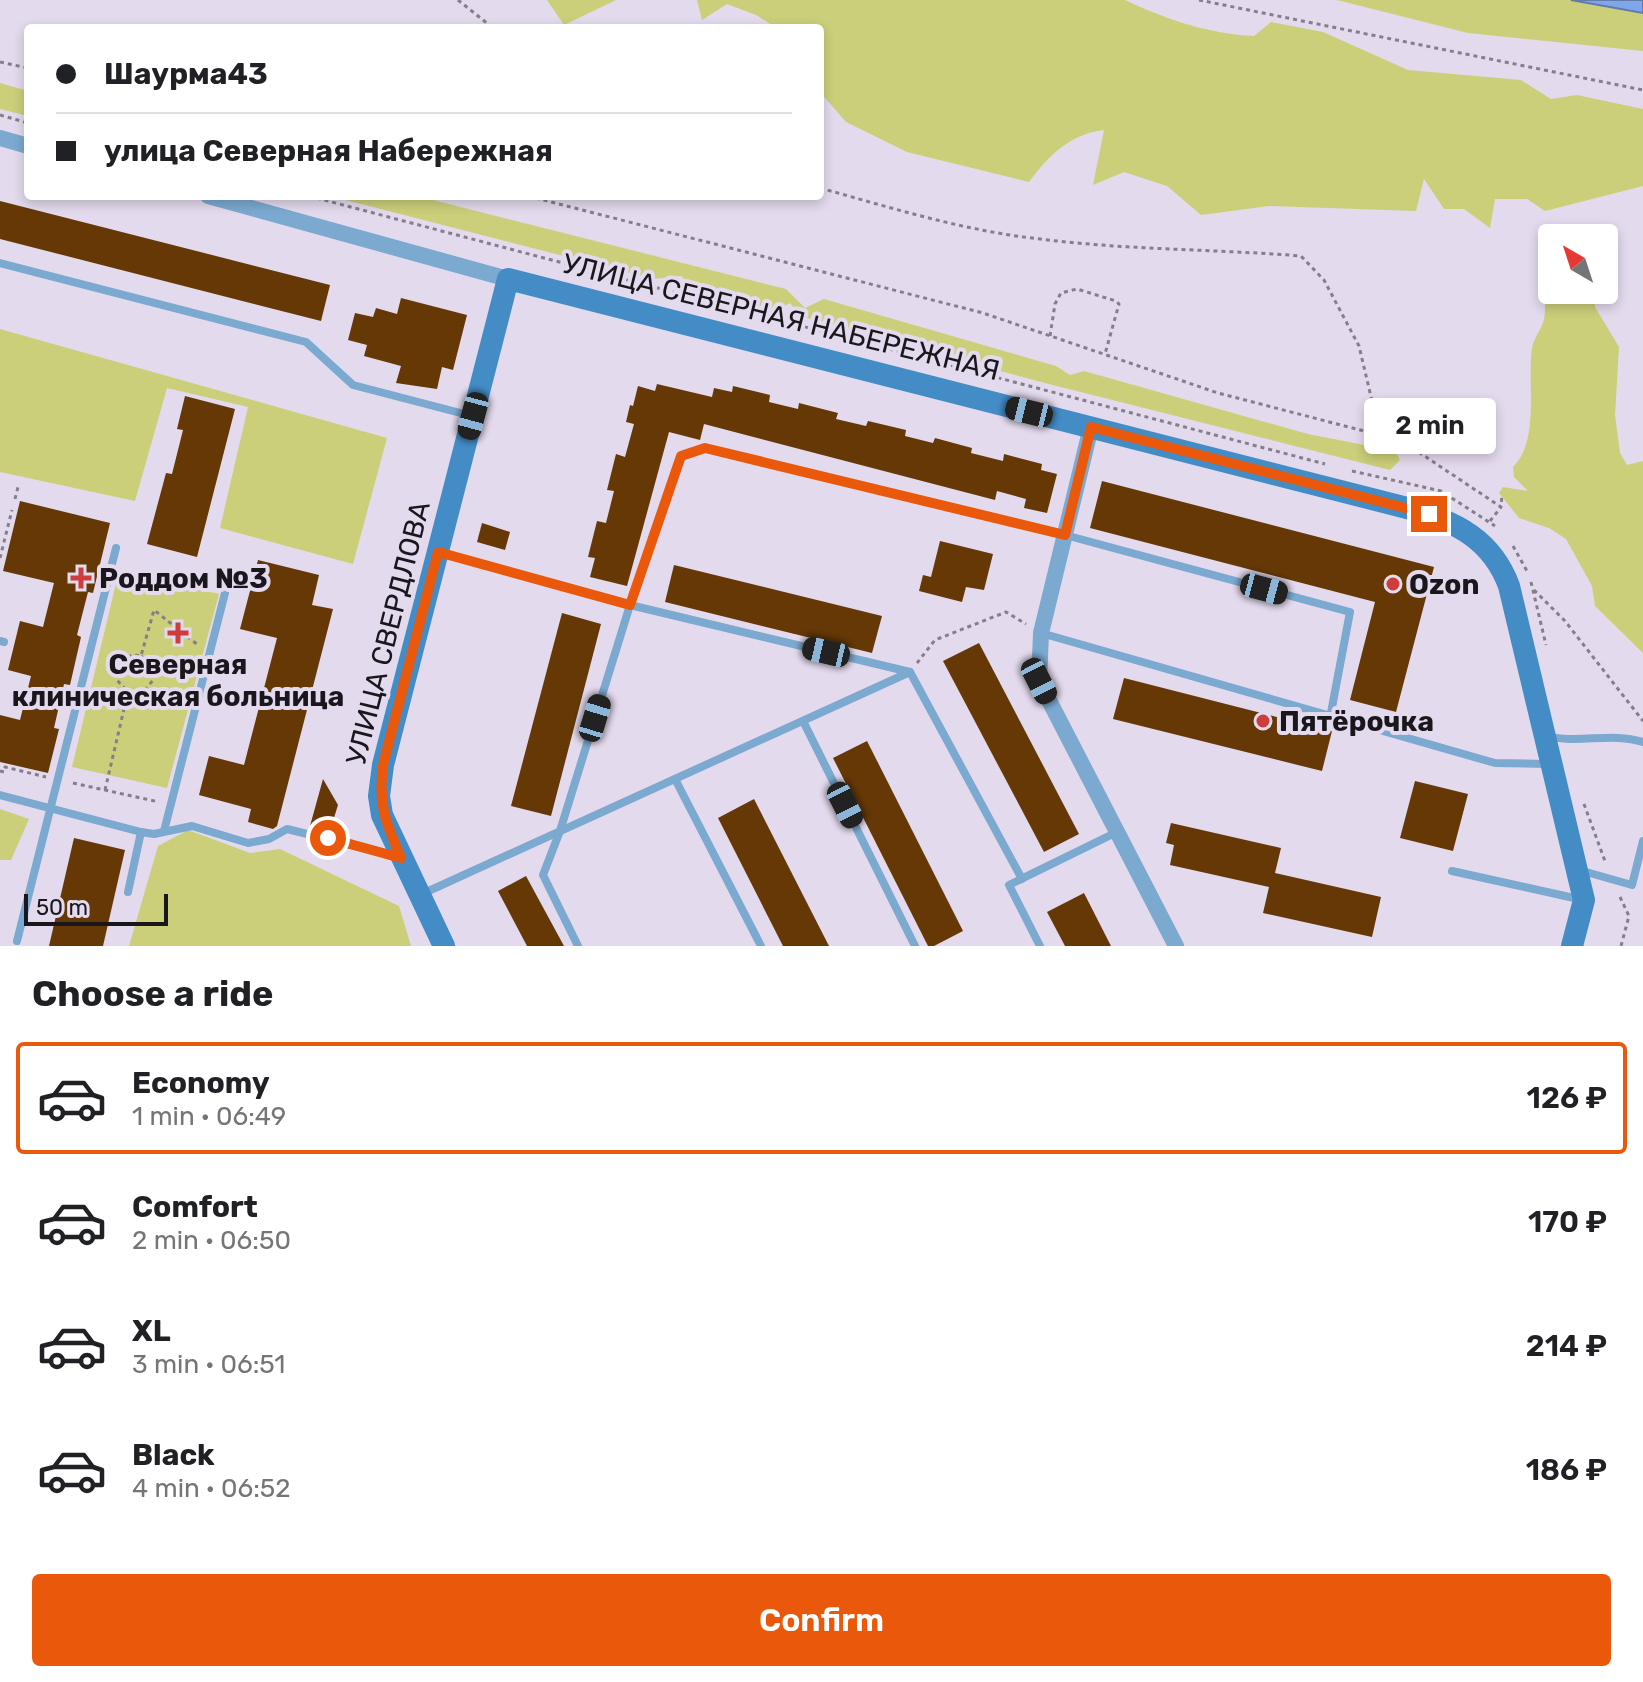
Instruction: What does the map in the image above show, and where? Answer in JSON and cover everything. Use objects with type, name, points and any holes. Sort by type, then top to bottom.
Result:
[{"type":"street","points":[[0,138],[24,145]]},
{"type":"street","name":"УЛИЦА СЕВЕРНАЯ НАБЕРЕЖНАЯ","points":[[222,200],[508,279],[1429,514],[1456,525],[1481,540],[1496,557],[1509,586],[1584,900]]},
{"type":"street","name":"УЛИЦА СВЕРДЛОВА","points":[[444,946],[382,815],[379,796],[383,765],[508,279]]},
{"type":"street","points":[[1091,427],[1041,633],[1039,681],[1176,946]]},
{"type":"street","points":[[1572,946],[1584,900]]},
{"type":"lane","points":[[0,263],[306,342],[353,385],[473,416]]},
{"type":"lane","points":[[578,946],[543,875],[681,456],[705,448],[1065,535],[1350,612],[1330,718]]},
{"type":"lane","points":[[17,941],[116,548]]},
{"type":"lane","points":[[438,552],[630,605],[910,672],[1022,879]]},
{"type":"lane","points":[[164,831],[225,593]]},
{"type":"lane","points":[[1041,633],[1495,763],[1553,764]]},
{"type":"lane","points":[[418,896],[910,672]]},
{"type":"lane","points":[[803,721],[915,946]]},
{"type":"lane","points":[[1546,736],[1579,740],[1632,738],[1643,742]]},
{"type":"lane","points":[[675,779],[761,946]]},
{"type":"lane","points":[[0,795],[141,832],[192,826],[248,843],[269,839],[287,829],[401,858]]},
{"type":"lane","points":[[128,892],[141,832]]},
{"type":"lane","points":[[1040,946],[1009,885],[1117,832]]},
{"type":"lane","points":[[1577,870],[1632,885],[1643,841]]},
{"type":"lane","points":[[1452,871],[1584,900]]},
{"type":"path","points":[[458,0],[488,24]]},
{"type":"path","points":[[1199,0],[1643,90]]},
{"type":"path","points":[[0,62],[24,67]]},
{"type":"path","points":[[0,115],[24,122]]},
{"type":"path","points":[[824,189],[951,224],[1037,239],[1166,251],[1301,256],[1324,280],[1359,346],[1372,401],[1391,438]]},
{"type":"path","points":[[544,200],[983,313],[1218,393],[1391,438],[1414,449],[1501,507]]},
{"type":"path","points":[[1050,336],[1055,304],[1061,293],[1077,289],[1116,301],[1119,304],[1105,354]]},
{"type":"path","points":[[15,499],[18,487]]},
{"type":"path","points":[[1490,521],[1501,507],[1502,494]]},
{"type":"path","points":[[0,558],[12,510]]},
{"type":"path","points":[[1534,590],[1565,621],[1643,721]]},
{"type":"path","points":[[141,656],[154,610],[209,655]]},
{"type":"path","points":[[910,672],[935,640],[1006,612],[1041,633]]},
{"type":"path","points":[[141,656],[153,667],[154,679],[144,691],[128,692],[117,680],[118,667],[126,657],[141,656]]},
{"type":"path","points":[[105,790],[128,692]]},
{"type":"path","points":[[0,771],[4,772],[5,767],[170,805]]},
{"type":"green space","points":[[547,0],[616,0],[566,24]]},
{"type":"green space","points":[[697,0],[1125,0],[1172,19],[1220,32],[1254,36],[1271,22],[1323,32],[1408,70],[1521,80],[1551,99],[1577,95],[1643,109],[1643,186],[1545,211],[1527,199],[1495,199],[1490,228],[1464,209],[1444,209],[1424,179],[1416,211],[1269,206],[1201,215],[1167,186],[1124,172],[1093,185],[1104,130],[1070,141],[1044,163],[1029,182],[907,152],[846,122],[824,97],[824,24],[771,24],[727,4],[702,20]]},
{"type":"green space","points":[[1337,0],[1573,0],[1643,13],[1643,51],[1468,33]]},
{"type":"green space","points":[[0,83],[24,90],[24,115],[0,109]]},
{"type":"green space","points":[[346,200],[433,200],[786,289],[805,308],[824,299],[1056,366],[1070,375],[1084,371],[1308,434],[1395,451],[1400,460],[1390,470],[1041,382],[800,316],[790,303],[774,312],[695,288],[681,276],[653,279]]},
{"type":"green space","points":[[1545,304],[1595,304],[1619,347],[1615,415],[1620,453],[1627,465],[1643,461],[1643,653],[1595,606],[1592,586],[1566,539],[1549,528],[1519,518],[1499,493],[1503,487],[1528,491],[1514,477],[1513,467],[1527,442],[1532,348]]},
{"type":"green space","points":[[0,329],[387,438],[353,564],[220,528],[248,407],[167,388],[135,501],[0,472]]},
{"type":"green space","points":[[119,571],[219,594],[167,788],[72,767]]},
{"type":"green space","points":[[0,809],[29,819],[11,860],[0,860]]},
{"type":"green space","points":[[188,830],[250,853],[280,849],[399,906],[411,946],[129,946],[158,846]]},
{"type":"water","points":[[1571,0],[1643,0],[1643,13]]},
{"type":"building","points":[[0,201],[330,285],[321,321],[0,239]]},
{"type":"building","points":[[401,298],[467,315],[453,370],[442,367],[437,389],[396,383],[401,366],[364,356],[367,345],[348,340],[355,313],[373,317],[376,308],[397,314]]},
{"type":"building","points":[[657,384],[712,397],[714,388],[732,392],[733,386],[770,395],[769,402],[798,409],[799,403],[838,413],[836,419],[866,426],[868,421],[906,430],[905,436],[933,443],[935,438],[972,448],[971,453],[1003,461],[1004,454],[1042,464],[1041,470],[1057,474],[1047,513],[1024,508],[1026,499],[997,491],[995,500],[704,424],[700,440],[669,432],[627,586],[590,577],[595,558],[588,557],[597,521],[606,523],[614,491],[607,490],[616,454],[625,457],[634,424],[626,422],[630,405],[633,406],[638,386],[655,391]]},
{"type":"building","points":[[185,396],[235,409],[197,557],[147,544],[166,473],[172,474],[183,430],[177,429]]},
{"type":"building","points":[[1102,481],[1434,567],[1396,712],[1350,700],[1375,602],[1090,528]]},
{"type":"building","points":[[20,501],[110,523],[93,593],[88,592],[77,635],[81,637],[70,685],[64,684],[54,728],[59,729],[48,773],[0,762],[0,715],[20,720],[31,676],[8,670],[20,621],[43,627],[54,583],[3,571]]},
{"type":"building","points":[[482,523],[510,532],[505,550],[477,542]]},
{"type":"building","points":[[940,541],[993,554],[984,590],[966,587],[962,602],[919,591],[923,575],[931,577]]},
{"type":"building","points":[[258,560],[319,575],[312,605],[333,609],[277,826],[273,829],[248,822],[251,809],[199,795],[209,756],[244,765],[277,638],[240,629]]},
{"type":"building","points":[[674,565],[882,616],[872,653],[665,602]]},
{"type":"building","points":[[562,613],[601,624],[551,816],[511,806]]},
{"type":"building","points":[[979,643],[1079,834],[1044,852],[943,661]]},
{"type":"building","points":[[1124,678],[1332,731],[1322,771],[1113,719]]},
{"type":"building","points":[[867,741],[963,931],[934,946],[928,946],[833,758]]},
{"type":"building","points":[[323,779],[338,805],[332,824],[319,828],[310,826]]},
{"type":"building","points":[[1415,781],[1468,794],[1453,851],[1400,838]]},
{"type":"building","points":[[754,799],[829,946],[783,946],[718,818]]},
{"type":"building","points":[[1171,823],[1281,848],[1275,873],[1381,897],[1372,937],[1263,913],[1269,887],[1170,865],[1174,845],[1166,843]]},
{"type":"building","points":[[74,838],[125,850],[103,946],[49,946]]},
{"type":"building","points":[[526,876],[564,946],[527,946],[498,891]]},
{"type":"building","points":[[1084,893],[1111,946],[1065,946],[1047,912]]},
{"type":"place","name":"Роддом №3","points":[[81,578]]},
{"type":"place","name":"Ozon","points":[[1393,584]]},
{"type":"place","name":"Северная клиническая больница","points":[[178,633]]},
{"type":"place","name":"Пятёрочка","points":[[1263,721]]},
{"type":"route","points":[[328,838],[401,858],[382,815],[379,796],[383,765],[438,552],[630,605],[681,456],[705,448],[1065,535],[1091,427],[1429,514]]}]
